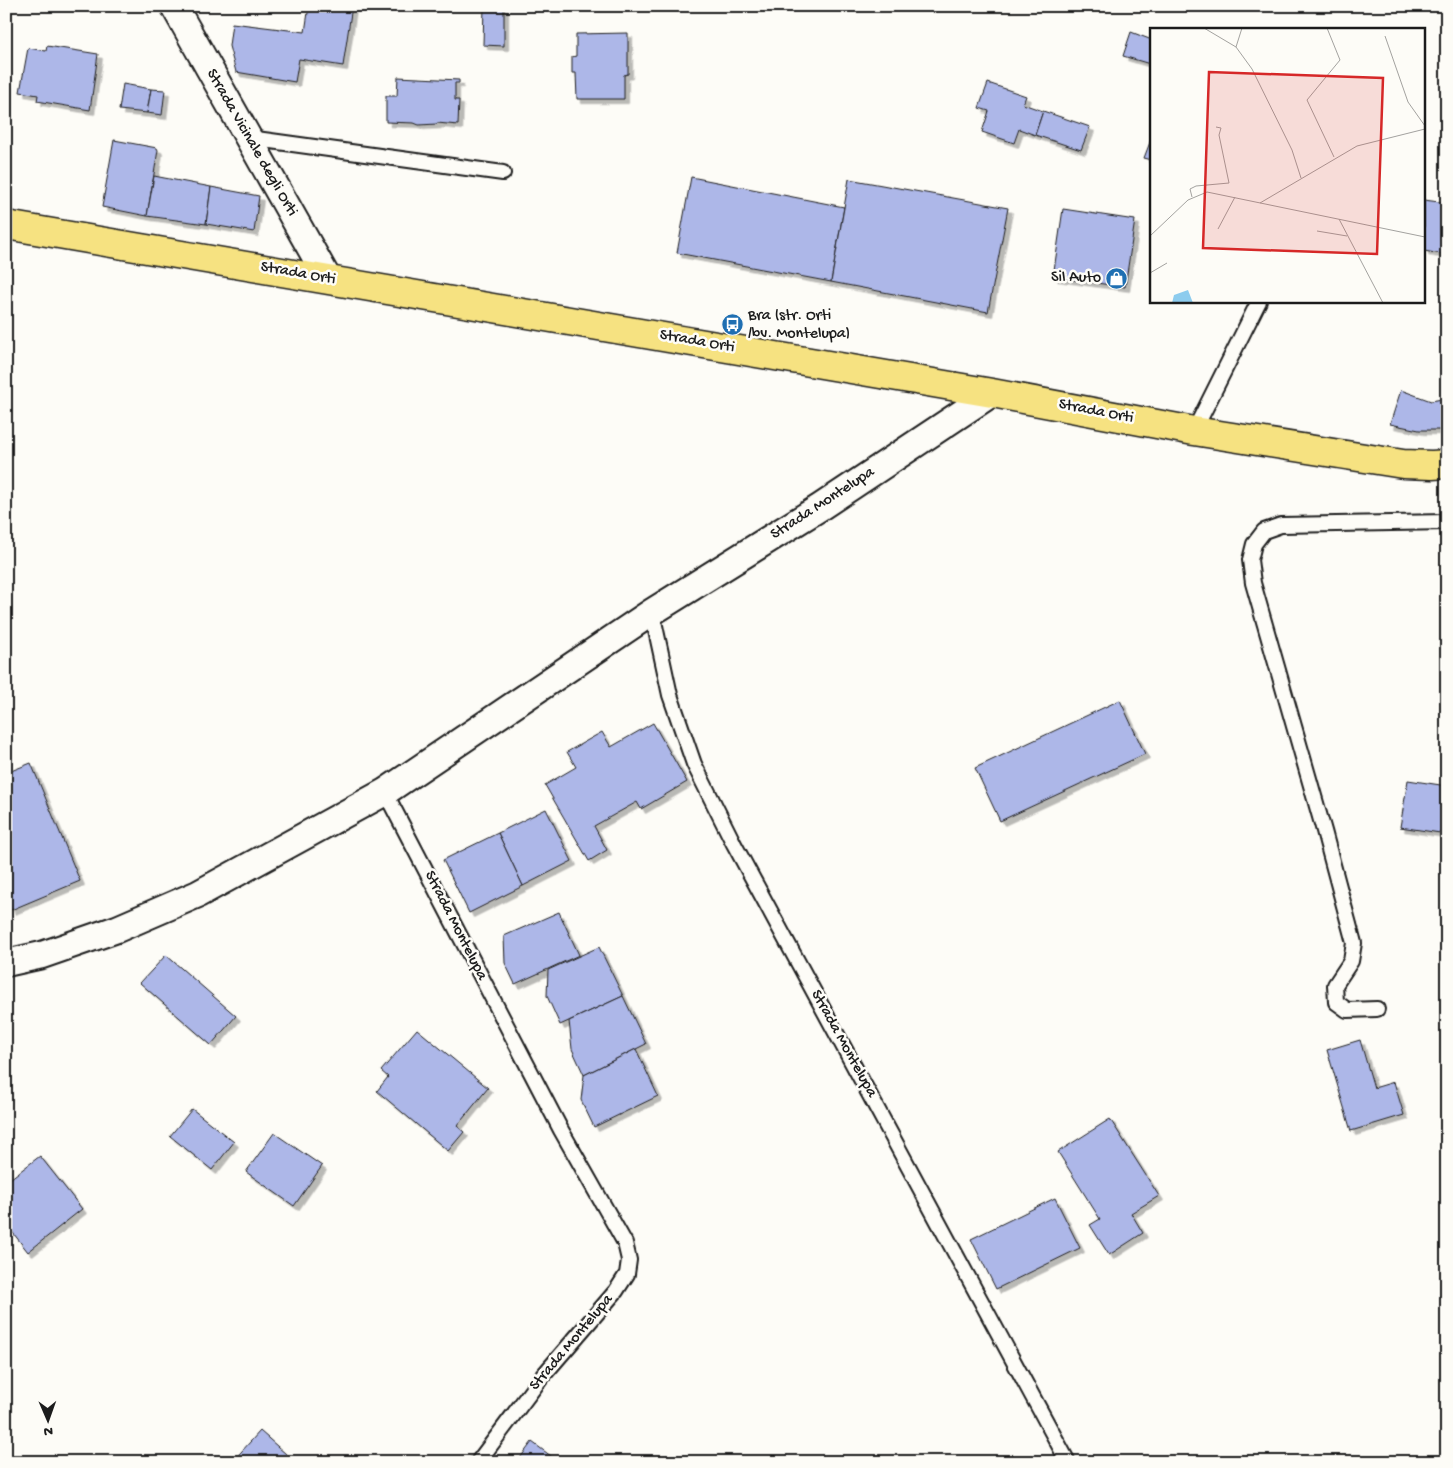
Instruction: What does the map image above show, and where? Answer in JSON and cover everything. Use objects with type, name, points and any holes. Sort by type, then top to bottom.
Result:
[{"type":"main road","name":"Strada Orti","points":[[6,225],[992,393],[1194,431],[1404,464],[1447,464]]},
{"type":"street","name":"Strada Vicinale degli Orti","points":[[174,6],[328,279]]},
{"type":"street","name":"Strada Montelupa","points":[[6,963],[42,955],[117,929],[198,894],[385,792],[652,612],[819,508],[992,393]]},
{"type":"lane","points":[[249,138],[503,173]]},
{"type":"lane","points":[[1194,431],[1258,302]]},
{"type":"lane","points":[[1377,1009],[1347,1010],[1336,1002],[1336,985],[1351,961],[1354,943],[1324,830],[1253,583],[1250,560],[1254,544],[1264,531],[1281,525],[1447,522]]},
{"type":"lane","name":"Strada Montelupa","points":[[652,612],[670,695],[694,764],[734,844],[1068,1462]]},
{"type":"lane","name":"Strada Montelupa","points":[[385,792],[561,1130],[625,1243],[629,1260],[627,1274],[616,1290],[541,1378],[478,1462]]},
{"type":"building","points":[[309,6],[352,6],[343,66],[299,59],[295,82],[236,72],[229,46],[232,23],[305,32]]},
{"type":"building","points":[[484,6],[504,6],[504,46],[483,45]]},
{"type":"building","points":[[1131,32],[1150,39],[1150,64],[1123,56]]},
{"type":"building","points":[[628,33],[628,74],[624,75],[624,99],[577,99],[576,73],[572,73],[572,57],[576,56],[576,34]]},
{"type":"building","points":[[47,46],[98,54],[90,110],[37,101],[38,95],[20,92],[28,48],[46,51]]},
{"type":"building","points":[[398,77],[459,80],[459,83],[455,83],[455,100],[459,100],[458,125],[437,123],[419,125],[414,123],[386,122],[386,96],[397,96]]},
{"type":"building","points":[[988,83],[1026,96],[1023,104],[1043,111],[1035,135],[1019,129],[1014,143],[982,132],[989,111],[979,108]]},
{"type":"building","points":[[123,84],[151,89],[147,113],[119,110]]},
{"type":"building","points":[[151,89],[165,90],[162,115],[147,113]]},
{"type":"building","points":[[1043,111],[1090,127],[1081,150],[1035,135]]},
{"type":"building","points":[[114,140],[157,148],[158,150],[147,216],[102,207]]},
{"type":"building","points":[[1150,142],[1150,160],[1144,158]]},
{"type":"building","points":[[154,176],[211,187],[206,224],[147,216]]},
{"type":"building","points":[[691,177],[844,207],[831,282],[677,253]]},
{"type":"building","points":[[849,179],[1008,208],[988,312],[831,282]]},
{"type":"building","points":[[211,187],[259,196],[254,232],[206,224]]},
{"type":"building","points":[[1426,200],[1447,203],[1447,255],[1426,251]]},
{"type":"building","points":[[1063,209],[1135,220],[1125,287],[1053,277]]},
{"type":"building","points":[[1401,390],[1431,401],[1447,396],[1447,430],[1419,430],[1390,424]]},
{"type":"building","points":[[1120,700],[1145,754],[1000,821],[975,768]]},
{"type":"building","points":[[653,723],[687,782],[641,809],[637,802],[594,826],[607,850],[589,861],[545,785],[576,767],[567,752],[602,732],[611,747]]},
{"type":"building","points":[[31,763],[80,881],[11,910],[6,900],[6,773]]},
{"type":"building","points":[[1408,780],[1447,786],[1447,834],[1400,827]]},
{"type":"building","points":[[546,809],[572,861],[523,886],[498,833]]},
{"type":"building","points":[[498,833],[523,886],[469,913],[443,860]]},
{"type":"building","points":[[559,912],[579,955],[515,984],[505,963],[504,936]]},
{"type":"building","points":[[599,947],[623,996],[560,1025],[547,996],[548,970]]},
{"type":"building","points":[[166,955],[236,1016],[211,1045],[140,983]]},
{"type":"building","points":[[623,996],[646,1044],[584,1075],[572,1049],[569,1021]]},
{"type":"building","points":[[417,1029],[488,1088],[457,1126],[464,1132],[448,1151],[377,1091],[388,1077],[381,1071]]},
{"type":"building","points":[[1360,1040],[1374,1088],[1394,1082],[1404,1115],[1351,1131],[1327,1050]]},
{"type":"building","points":[[636,1049],[658,1096],[594,1127],[581,1100],[584,1075]]},
{"type":"building","points":[[192,1109],[234,1142],[212,1170],[170,1136]]},
{"type":"building","points":[[1110,1119],[1159,1196],[1131,1213],[1143,1233],[1109,1255],[1090,1225],[1100,1219],[1058,1152]]},
{"type":"building","points":[[274,1133],[322,1166],[294,1206],[246,1172]]},
{"type":"building","points":[[40,1156],[82,1209],[28,1252],[6,1224],[6,1182]]},
{"type":"building","points":[[1055,1198],[1080,1248],[996,1289],[971,1239]]},
{"type":"building","points":[[260,1431],[295,1462],[232,1462]]},
{"type":"building","points":[[532,1442],[559,1462],[517,1462]]},
{"type":"place","name":"Sil Auto","points":[[1117,278]]},
{"type":"place","name":"Bra (str. Orti /bv. Montelupa)","points":[[732,325]]}]
